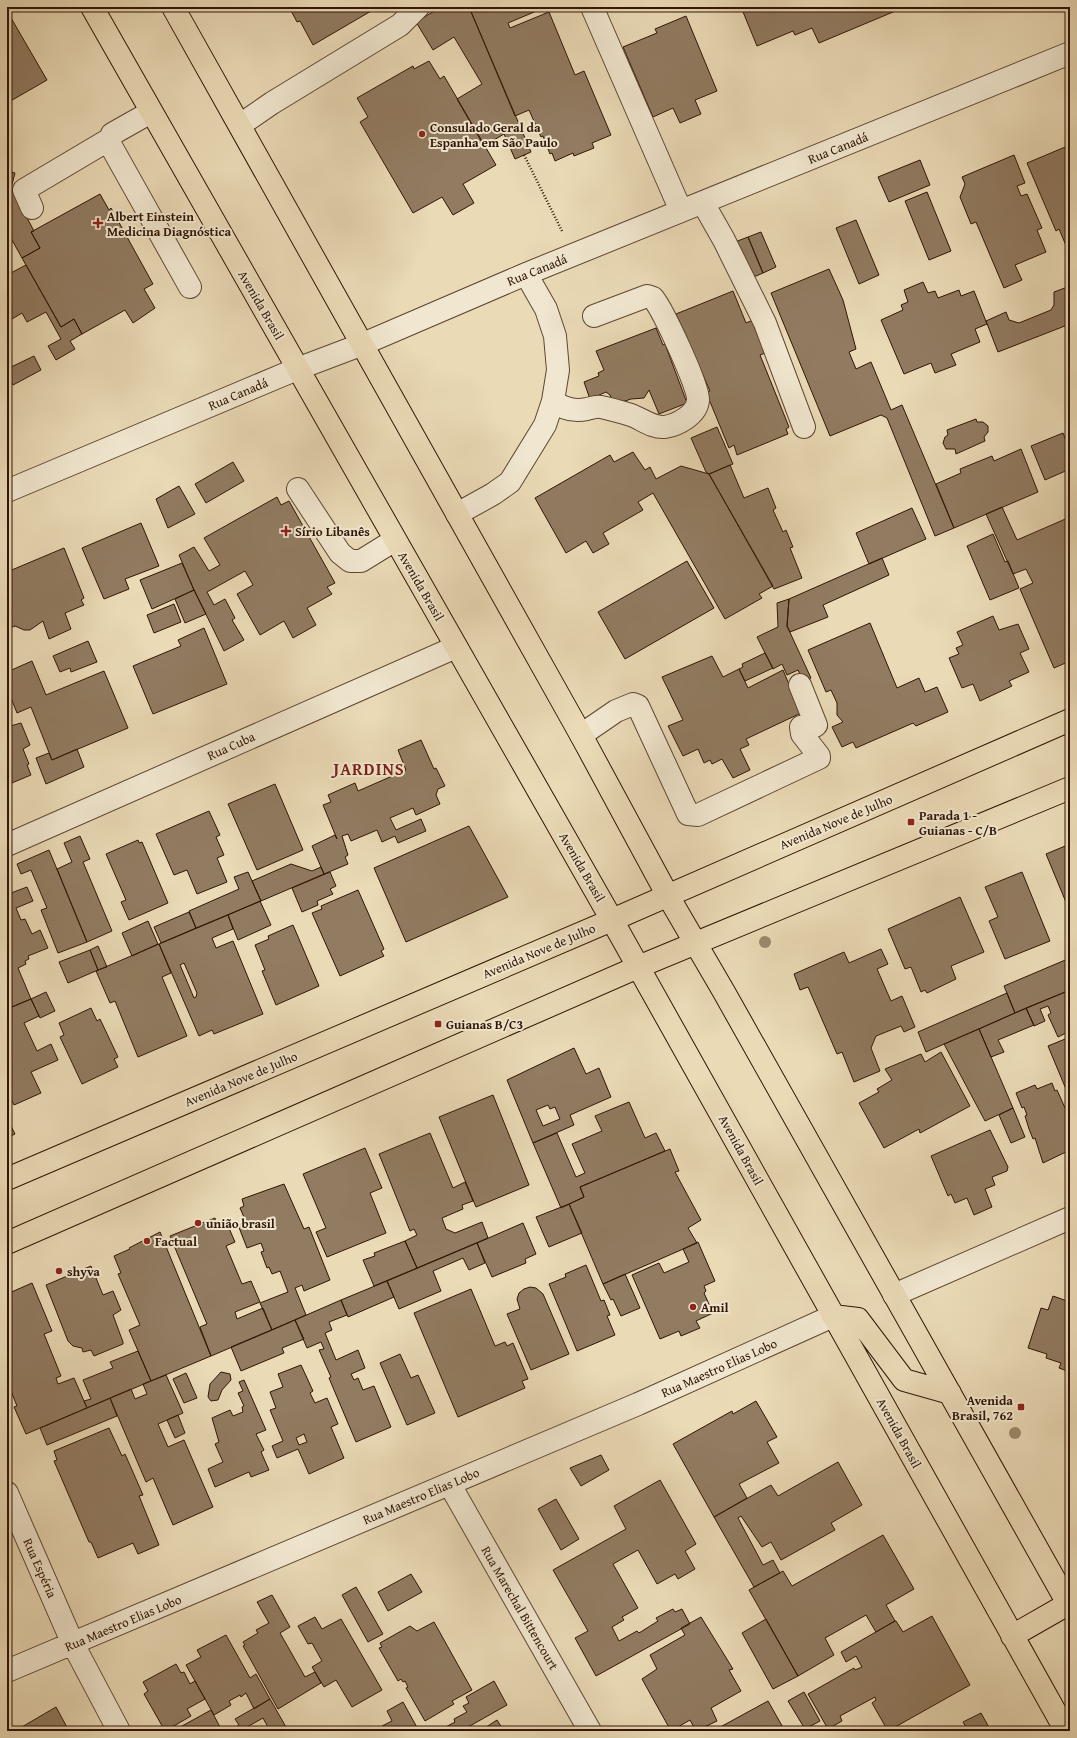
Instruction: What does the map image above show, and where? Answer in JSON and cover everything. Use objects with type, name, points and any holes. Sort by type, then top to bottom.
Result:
[{"type":"main road","name":"Avenida Brasil","points":[[92,7],[612,920],[1066,1731]]},
{"type":"main road","points":[[173,7],[582,735],[668,896],[696,942],[1069,1606],[1012,1636]]},
{"type":"main road","name":"Avenida Nove de Julho","points":[[7,1179],[668,896],[1070,720]]},
{"type":"main road","points":[[7,1244],[696,942],[1070,788]]},
{"type":"main road","points":[[834,1316],[858,1319],[904,1380],[950,1393]]},
{"type":"street","points":[[240,125],[272,103],[400,25],[418,7]]},
{"type":"street","points":[[592,7],[681,211]]},
{"type":"street","name":"Rua Canadá","points":[[7,491],[297,369],[363,344],[526,274],[1070,53]]},
{"type":"street","points":[[151,112],[112,134],[110,139],[111,146],[190,287]]},
{"type":"street","points":[[32,208],[24,190],[110,139]]},
{"type":"street","points":[[703,202],[724,240],[765,323],[804,427]]},
{"type":"street","points":[[457,514],[493,494],[510,482],[545,425],[553,401],[558,370],[554,336],[546,309],[526,274]]},
{"type":"street","points":[[553,401],[563,408],[585,410],[599,406],[632,415],[651,425],[665,427],[691,416],[696,407],[698,400],[695,386],[664,317],[653,298],[647,296],[594,316]]},
{"type":"street","points":[[298,489],[340,553],[350,561],[361,561],[395,540]]},
{"type":"street","name":"Rua Cuba","points":[[7,845],[456,647]]},
{"type":"street","points":[[582,735],[616,712],[632,704],[638,706],[688,814],[698,815],[819,758],[802,734],[801,727],[816,725],[800,685]]},
{"type":"street","points":[[894,1295],[1070,1218]]},
{"type":"street","name":"Rua Maestro Elias Lobo","points":[[7,1671],[450,1485],[638,1404],[834,1316]]},
{"type":"street","name":"Rua Marechal Bittencourt","points":[[450,1485],[590,1731]]},
{"type":"street","name":"Rua Espéria","points":[[7,1492],[73,1644],[120,1731]]},
{"type":"path","points":[[524,155],[573,255]]},
{"type":"building","points":[[289,7],[378,7],[313,45],[300,21],[297,22]]},
{"type":"building","points":[[441,7],[469,7],[531,152],[515,159],[504,134],[484,146],[457,99],[482,84],[454,37],[433,50],[416,22]]},
{"type":"building","points":[[469,7],[546,7],[508,23],[510,28],[549,12],[575,75],[584,71],[611,135],[592,143],[594,148],[574,156],[573,153],[555,161],[552,153],[550,154],[543,136],[541,137],[529,110],[515,116]]},
{"type":"building","points":[[741,7],[905,7],[819,43],[812,28],[795,35],[793,31],[757,46]]},
{"type":"building","points":[[7,11],[47,80],[7,103]]},
{"type":"building","points":[[686,16],[717,91],[695,100],[701,114],[680,123],[673,108],[653,117],[623,47],[657,33],[655,29]]},
{"type":"building","name":"Consulado Geral da Espanha em São Paulo","points":[[429,61],[440,79],[444,76],[496,165],[463,184],[474,203],[453,215],[442,197],[413,213],[360,122],[368,117],[357,98],[413,66],[414,69]]},
{"type":"building","points":[[1070,145],[1070,255],[1059,229],[1056,231],[1027,163]]},
{"type":"building","points":[[1014,155],[1025,183],[1017,186],[1021,196],[1027,194],[1042,228],[1037,230],[1046,252],[1015,265],[1022,280],[1004,288],[976,222],[971,224],[960,197],[965,184],[962,177]]},
{"type":"building","points":[[920,160],[930,185],[889,202],[878,177]]},
{"type":"building","points":[[7,171],[15,173],[11,188],[34,231],[31,232],[40,248],[22,258],[7,231]]},
{"type":"building","points":[[927,192],[951,251],[929,260],[905,201]]},
{"type":"building","points":[[100,194],[109,210],[111,208],[153,284],[144,289],[155,308],[133,323],[125,310],[82,334],[74,319],[61,327],[22,258],[40,248],[31,232]]},
{"type":"building","points":[[856,220],[879,275],[859,284],[836,228]]},
{"type":"building","points":[[761,232],[776,267],[763,273],[748,237]]},
{"type":"building","points":[[748,237],[763,273],[756,276],[752,276],[735,242]]},
{"type":"building","points":[[26,265],[61,327],[74,319],[82,334],[70,341],[75,349],[56,360],[48,346],[61,339],[46,312],[27,322],[22,313],[7,322],[7,275]]},
{"type":"building","points":[[829,269],[843,300],[856,349],[849,352],[856,369],[871,362],[891,410],[902,405],[954,528],[935,536],[887,418],[881,415],[830,436],[771,293]]},
{"type":"building","points":[[923,282],[928,293],[935,291],[938,298],[959,290],[961,296],[974,291],[987,324],[975,329],[980,342],[951,354],[956,365],[935,373],[931,363],[904,374],[881,320],[903,310],[901,305],[908,302],[904,290]]},
{"type":"building","points":[[1070,286],[1070,324],[998,352],[986,321],[1006,312],[1009,320],[1019,323],[1051,310],[1054,305],[1054,292]]},
{"type":"building","points":[[733,291],[746,323],[760,317],[773,350],[760,355],[789,427],[786,429],[788,434],[737,455],[734,445],[729,448],[706,392],[710,391],[676,314]]},
{"type":"building","points":[[656,328],[663,345],[665,344],[687,403],[659,414],[649,390],[644,398],[631,399],[616,404],[614,404],[610,395],[606,392],[590,399],[584,382],[599,376],[598,373],[604,370],[596,351]]},
{"type":"building","points":[[34,356],[41,370],[13,385],[7,374],[7,369]]},
{"type":"building","points":[[976,419],[977,422],[983,422],[988,426],[988,432],[984,437],[985,441],[956,454],[955,449],[946,449],[943,443],[945,437],[948,435],[947,430]]},
{"type":"building","points":[[717,427],[733,464],[709,474],[706,472],[691,438]]},
{"type":"building","points":[[1063,433],[1070,450],[1070,469],[1045,480],[1031,446]]},
{"type":"building","points":[[1021,449],[1038,492],[954,528],[936,484],[961,473],[960,469],[992,456],[994,461]]},
{"type":"building","points":[[633,452],[645,470],[650,467],[656,479],[681,466],[709,474],[773,586],[759,594],[762,598],[725,619],[653,493],[638,502],[643,510],[603,533],[609,544],[593,553],[586,541],[566,553],[535,498],[610,455],[614,462]]},
{"type":"building","points":[[233,462],[244,481],[206,503],[195,484]]},
{"type":"building","points":[[730,465],[744,498],[768,488],[776,508],[773,510],[783,532],[786,530],[793,547],[790,548],[802,578],[774,589],[709,474]]},
{"type":"building","points":[[179,486],[195,514],[168,528],[156,499]]},
{"type":"building","points":[[277,497],[281,505],[289,501],[335,583],[327,587],[332,594],[307,608],[316,625],[293,638],[284,621],[260,635],[237,594],[253,585],[245,571],[207,592],[214,605],[225,599],[235,618],[232,620],[244,640],[224,651],[194,590],[179,555],[194,547],[209,571],[220,565],[204,538]]},
{"type":"building","points":[[1002,507],[1017,540],[1070,517],[1070,661],[1054,668],[1020,589],[1033,583],[1026,569],[1013,574],[986,514]]},
{"type":"building","points":[[912,508],[926,539],[869,564],[856,533]]},
{"type":"building","points":[[141,523],[159,566],[125,579],[129,589],[104,599],[82,548]]},
{"type":"building","points":[[993,534],[1005,562],[1008,561],[1019,588],[990,600],[967,546]]},
{"type":"building","points":[[64,548],[84,598],[81,600],[84,605],[65,613],[71,629],[49,639],[43,621],[30,630],[24,630],[15,626],[7,629],[7,572]]},
{"type":"building","points":[[882,558],[889,575],[823,605],[828,617],[790,632],[787,626],[789,599]]},
{"type":"building","points":[[687,561],[714,608],[625,659],[598,612]]},
{"type":"building","points":[[182,563],[194,590],[152,609],[140,580]]},
{"type":"building","points":[[194,590],[206,614],[185,623],[175,599]]},
{"type":"building","points":[[789,599],[787,626],[811,678],[803,681],[798,670],[787,675],[782,664],[773,669],[757,637],[778,627],[777,603]]},
{"type":"building","points":[[174,604],[181,622],[154,633],[147,615]]},
{"type":"building","points":[[993,616],[999,630],[1018,624],[1029,649],[1020,653],[1029,672],[1009,681],[1012,686],[980,701],[973,684],[962,688],[949,658],[959,654],[956,648],[963,645],[957,632]]},
{"type":"building","points":[[870,623],[897,688],[919,678],[925,692],[937,687],[948,712],[916,726],[913,723],[856,748],[853,742],[842,747],[832,727],[843,722],[837,715],[837,703],[831,690],[826,692],[808,650]]},
{"type":"building","points":[[204,628],[227,684],[153,714],[133,666],[181,646],[178,640]]},
{"type":"building","points":[[88,641],[97,662],[71,672],[70,668],[60,672],[53,656]]},
{"type":"building","points":[[765,653],[773,668],[745,681],[739,669],[743,667],[742,664]]},
{"type":"building","points":[[712,656],[723,677],[739,669],[748,688],[783,670],[801,713],[746,739],[749,745],[740,749],[750,770],[733,778],[722,759],[712,764],[710,760],[704,763],[698,749],[683,756],[668,726],[683,720],[662,677]]},
{"type":"building","points":[[32,661],[46,695],[104,671],[128,728],[52,760],[31,707],[17,713],[7,688],[7,672]]},
{"type":"building","points":[[21,723],[30,745],[23,749],[29,764],[27,765],[31,775],[7,785],[7,727]]},
{"type":"building","points":[[421,740],[434,769],[436,768],[445,786],[438,789],[436,795],[440,804],[416,815],[413,808],[390,818],[396,830],[421,819],[426,831],[398,843],[395,836],[382,842],[377,830],[351,841],[348,834],[342,836],[348,855],[345,857],[348,864],[324,874],[312,846],[335,835],[337,839],[323,805],[331,802],[328,795],[355,783],[358,791],[406,770],[398,750]]},
{"type":"building","points":[[77,749],[84,767],[46,784],[36,758],[49,753],[52,760]]},
{"type":"building","points":[[275,784],[303,850],[257,870],[228,804]]},
{"type":"building","points":[[209,811],[220,835],[216,837],[224,855],[217,858],[227,882],[197,894],[187,870],[174,875],[156,834]]},
{"type":"building","points":[[469,826],[508,897],[406,942],[374,868]]},
{"type":"building","points":[[80,836],[90,859],[83,862],[112,931],[87,942],[57,869],[72,862],[64,843]]},
{"type":"building","points":[[138,840],[139,843],[142,842],[168,903],[129,920],[121,902],[126,900],[106,854]]},
{"type":"building","points":[[1070,844],[1070,912],[1046,854]]},
{"type":"building","points":[[49,850],[87,942],[58,953],[41,910],[47,908],[31,870],[21,874],[17,864]]},
{"type":"building","points":[[291,864],[312,871],[321,867],[324,874],[261,901],[252,881]]},
{"type":"building","points":[[248,872],[261,901],[196,928],[189,911],[239,889],[234,877]]},
{"type":"building","points":[[330,872],[336,886],[330,889],[333,894],[317,901],[318,905],[302,912],[292,888]]},
{"type":"building","points":[[1022,872],[1050,941],[1005,959],[989,921],[998,917],[985,887]]},
{"type":"building","points":[[27,887],[33,901],[16,908],[21,920],[25,919],[32,934],[40,930],[48,948],[28,956],[29,959],[25,961],[26,964],[18,968],[31,999],[7,1009],[7,891],[9,890],[11,893]]},
{"type":"building","points":[[358,890],[384,949],[381,951],[384,956],[340,976],[312,913],[322,909],[321,906]]},
{"type":"building","points":[[960,897],[984,952],[951,966],[956,979],[927,993],[925,990],[921,992],[911,967],[905,969],[888,929]]},
{"type":"building","points":[[260,901],[271,925],[238,940],[228,915]]},
{"type":"building","points":[[189,912],[196,928],[161,943],[154,927]]},
{"type":"building","points":[[228,915],[233,929],[212,938],[216,948],[233,941],[263,1014],[214,1034],[212,1030],[199,1036],[159,944]],"holes":[[[184,963],[197,993],[196,997],[194,998],[180,965]]]},
{"type":"building","points":[[148,921],[158,944],[132,956],[122,933]]},
{"type":"building","points":[[293,925],[319,986],[276,1005],[262,971],[265,970],[255,945],[269,939],[268,936]]},
{"type":"building","points":[[159,944],[171,973],[162,977],[187,1036],[138,1057],[115,1001],[110,1003],[96,971]]},
{"type":"building","points":[[98,946],[107,967],[98,970],[90,950]]},
{"type":"building","points":[[881,949],[888,964],[877,969],[891,1001],[902,996],[915,1027],[904,1032],[901,1026],[876,1036],[871,1048],[880,1071],[854,1082],[842,1052],[837,1054],[808,987],[800,990],[794,974],[844,952],[849,963]]},
{"type":"building","points":[[90,950],[98,970],[68,983],[59,962]]},
{"type":"building","points":[[1070,958],[1070,990],[1015,1013],[1004,986]]},
{"type":"building","points":[[1070,990],[1070,1031],[1058,1037],[1048,1015],[1051,1013],[1048,1006],[1040,1009],[1045,1021],[1034,1026],[1026,1008]]},
{"type":"building","points":[[46,992],[55,1011],[40,1018],[31,999]]},
{"type":"building","points":[[1007,993],[1015,1013],[926,1052],[918,1032]]},
{"type":"building","points":[[31,999],[39,1016],[24,1023],[37,1051],[51,1044],[58,1060],[31,1072],[41,1093],[14,1105],[7,1091],[7,1009]]},
{"type":"building","points":[[91,1008],[97,1021],[100,1019],[118,1057],[114,1059],[118,1067],[82,1084],[60,1037],[64,1035],[59,1023]]},
{"type":"building","points":[[1026,1008],[1034,1025],[998,1040],[1004,1052],[991,1057],[979,1029]]},
{"type":"building","points":[[979,1029],[1013,1108],[985,1121],[944,1044]]},
{"type":"building","points":[[1070,1037],[1070,1094],[1068,1094],[1048,1046]]},
{"type":"building","points":[[574,1048],[586,1074],[599,1068],[611,1097],[570,1115],[574,1125],[533,1143],[507,1080]],"holes":[[[548,1105],[550,1109],[555,1107],[560,1119],[543,1126],[536,1110]]]},
{"type":"building","points":[[941,1052],[970,1106],[920,1133],[919,1129],[884,1148],[859,1103],[879,1092],[877,1089],[892,1080],[885,1069],[921,1054],[925,1062]]},
{"type":"building","points":[[1052,1083],[1055,1091],[1057,1090],[1070,1119],[1070,1150],[1043,1163],[1035,1138],[1033,1139],[1029,1129],[1024,1107],[1022,1108],[1016,1093],[1035,1085],[1037,1089]]},
{"type":"building","points":[[493,1095],[529,1185],[476,1207],[439,1117]]},
{"type":"building","points":[[629,1102],[645,1138],[656,1133],[665,1151],[580,1187],[584,1197],[561,1208],[533,1143],[557,1133],[576,1177],[585,1173],[572,1144],[602,1131],[595,1116]]},
{"type":"building","points":[[1013,1108],[1025,1137],[1011,1143],[999,1115]]},
{"type":"building","points":[[9,1122],[15,1134],[7,1138],[7,1123]]},
{"type":"building","points":[[990,1130],[1008,1167],[1007,1171],[992,1177],[995,1185],[985,1189],[992,1207],[974,1215],[967,1198],[955,1203],[951,1194],[948,1196],[931,1156]]},
{"type":"building","points":[[430,1133],[453,1188],[465,1182],[473,1201],[462,1205],[463,1209],[442,1218],[446,1229],[455,1233],[482,1222],[488,1238],[417,1268],[405,1241],[417,1235],[414,1229],[410,1231],[379,1154]]},
{"type":"building","points":[[365,1148],[382,1188],[370,1193],[386,1233],[327,1257],[316,1232],[326,1228],[303,1174]]},
{"type":"building","points":[[670,1149],[679,1171],[675,1172],[701,1220],[688,1228],[697,1243],[603,1284],[569,1204],[584,1197],[580,1187]]},
{"type":"building","points":[[284,1184],[304,1229],[309,1227],[330,1280],[304,1291],[302,1285],[295,1288],[306,1315],[272,1330],[260,1303],[288,1292],[280,1271],[272,1274],[269,1267],[267,1268],[261,1252],[264,1251],[261,1243],[247,1248],[238,1225],[246,1222],[240,1208],[244,1206],[242,1199]]},
{"type":"building","points":[[569,1204],[582,1233],[549,1247],[536,1217]]},
{"type":"building","points":[[215,1218],[216,1223],[225,1219],[235,1242],[226,1246],[242,1284],[251,1281],[260,1302],[235,1312],[237,1319],[263,1308],[272,1330],[211,1356],[200,1327],[207,1324],[170,1236]]},
{"type":"building","points":[[523,1223],[536,1254],[525,1259],[526,1263],[492,1277],[477,1243]]},
{"type":"building","points":[[160,1232],[211,1356],[151,1381],[129,1330],[140,1325],[118,1274],[121,1273],[114,1256]]},
{"type":"building","points":[[405,1241],[417,1268],[374,1286],[363,1260],[375,1256],[374,1253]]},
{"type":"building","points":[[698,1242],[715,1281],[704,1286],[706,1291],[704,1293],[713,1313],[696,1321],[700,1328],[681,1336],[679,1331],[660,1339],[632,1275],[659,1263],[664,1273],[689,1262],[683,1249]]},
{"type":"building","points":[[477,1243],[485,1263],[469,1270],[463,1258],[433,1271],[441,1291],[399,1309],[387,1281]]},
{"type":"building","points":[[586,1265],[601,1301],[604,1300],[610,1315],[607,1316],[615,1335],[577,1351],[549,1284],[566,1277],[565,1274]]},
{"type":"building","points":[[91,1266],[103,1295],[113,1291],[121,1310],[113,1315],[123,1342],[123,1344],[94,1356],[91,1350],[83,1352],[82,1348],[73,1346],[68,1341],[46,1285]]},
{"type":"building","points":[[625,1274],[640,1308],[621,1316],[613,1299],[611,1300],[603,1284]]},
{"type":"building","points":[[387,1281],[394,1297],[348,1317],[341,1300]]},
{"type":"building","points":[[32,1283],[52,1331],[44,1334],[61,1376],[56,1378],[58,1384],[74,1378],[87,1408],[26,1434],[14,1407],[17,1406],[7,1381],[7,1294]]},
{"type":"building","points":[[530,1287],[536,1288],[543,1294],[569,1354],[531,1370],[507,1314],[520,1309],[517,1299],[519,1293]]},
{"type":"building","points":[[471,1289],[495,1346],[505,1342],[507,1346],[513,1343],[528,1379],[522,1381],[525,1388],[458,1417],[414,1313]]},
{"type":"building","points":[[1053,1296],[1070,1302],[1070,1372],[1059,1368],[1061,1363],[1046,1358],[1047,1354],[1028,1348],[1041,1308],[1048,1310]]},
{"type":"building","points":[[341,1300],[347,1315],[329,1322],[332,1330],[325,1333],[336,1360],[358,1350],[365,1368],[351,1374],[354,1380],[358,1378],[363,1390],[374,1386],[391,1427],[356,1442],[319,1350],[324,1349],[321,1342],[307,1348],[295,1320]]},
{"type":"building","points":[[295,1320],[304,1339],[282,1348],[284,1353],[241,1371],[231,1347]]},
{"type":"building","points":[[138,1351],[151,1381],[87,1408],[84,1401],[91,1399],[83,1380],[113,1368],[110,1362]]},
{"type":"building","points":[[400,1354],[411,1378],[418,1375],[435,1413],[407,1425],[380,1363]]},
{"type":"building","points":[[301,1365],[313,1391],[310,1393],[315,1403],[327,1398],[338,1424],[331,1427],[344,1458],[309,1474],[298,1449],[277,1458],[272,1446],[283,1441],[270,1410],[276,1408],[270,1392],[283,1387],[278,1374]],"holes":[[[304,1434],[307,1442],[299,1445],[296,1438]]]},
{"type":"building","points":[[221,1372],[230,1374],[231,1380],[222,1390],[218,1400],[211,1401],[208,1397],[210,1384]]},
{"type":"building","points":[[186,1373],[197,1398],[184,1403],[173,1379]]},
{"type":"building","points":[[166,1375],[183,1413],[158,1424],[168,1447],[184,1440],[213,1507],[173,1525],[153,1478],[146,1482],[110,1398],[131,1389],[135,1399],[147,1394],[143,1384]]},
{"type":"building","points":[[244,1380],[266,1430],[256,1434],[264,1450],[261,1452],[269,1470],[251,1477],[249,1472],[215,1487],[208,1469],[223,1462],[215,1444],[219,1442],[212,1418],[230,1410],[233,1416],[243,1412],[242,1407],[244,1406],[238,1393],[243,1391],[239,1382]]},
{"type":"building","points":[[110,1398],[117,1416],[47,1445],[40,1428]]},
{"type":"building","points":[[756,1401],[777,1437],[767,1442],[779,1463],[739,1484],[747,1498],[714,1517],[673,1444],[732,1411],[733,1414]]},
{"type":"building","points":[[178,1415],[185,1433],[175,1438],[167,1420]]},
{"type":"building","points":[[109,1428],[122,1456],[125,1454],[143,1495],[139,1496],[159,1545],[138,1554],[133,1543],[98,1558],[91,1542],[89,1542],[54,1461],[57,1460],[54,1451]]},
{"type":"building","points":[[601,1455],[609,1470],[581,1486],[570,1468]]},
{"type":"building","points":[[838,1462],[862,1505],[831,1523],[835,1530],[781,1560],[771,1542],[762,1547],[741,1516],[738,1518],[763,1565],[773,1560],[780,1573],[754,1587],[714,1517],[771,1485],[778,1496]]},
{"type":"building","points":[[660,1480],[696,1544],[685,1551],[695,1569],[678,1579],[675,1574],[657,1584],[638,1550],[613,1564],[638,1608],[622,1617],[624,1620],[612,1627],[619,1641],[637,1631],[639,1633],[658,1621],[656,1618],[673,1609],[675,1612],[682,1609],[690,1624],[596,1676],[575,1638],[588,1631],[553,1570],[626,1529],[614,1506]]},
{"type":"building","points":[[556,1499],[579,1539],[561,1550],[538,1509]]},
{"type":"building","points":[[883,1535],[914,1589],[886,1605],[895,1621],[876,1632],[866,1615],[825,1638],[834,1655],[798,1676],[749,1590],[783,1571],[792,1586]]},
{"type":"building","points":[[411,1574],[422,1592],[388,1611],[378,1592]]},
{"type":"building","points":[[356,1587],[383,1634],[368,1642],[342,1595]]},
{"type":"building","points":[[272,1595],[290,1627],[280,1633],[305,1677],[315,1672],[321,1683],[278,1709],[243,1646],[245,1645],[243,1642],[258,1633],[256,1630],[269,1623],[257,1602]]},
{"type":"building","points":[[932,1616],[970,1685],[888,1731],[872,1703],[876,1700],[875,1697],[840,1716],[842,1721],[828,1729],[808,1694],[854,1668],[855,1670],[862,1667],[856,1656],[846,1662],[841,1652],[895,1621],[903,1632]]},
{"type":"building","points":[[315,1617],[322,1629],[341,1619],[382,1690],[352,1707],[336,1680],[324,1687],[312,1667],[322,1661],[312,1643],[308,1644],[298,1626]]},
{"type":"building","points":[[701,1617],[733,1669],[729,1670],[741,1691],[711,1708],[717,1721],[696,1731],[690,1720],[671,1731],[642,1679],[657,1669],[650,1655],[685,1635],[681,1628]]},
{"type":"building","points":[[766,1619],[798,1676],[773,1689],[742,1633]]},
{"type":"building","points":[[434,1622],[472,1690],[452,1701],[454,1704],[425,1721],[406,1688],[408,1687],[405,1681],[403,1682],[401,1679],[398,1681],[379,1648],[382,1647],[380,1643],[410,1626],[417,1631]]},
{"type":"building","points":[[226,1635],[250,1678],[256,1674],[270,1699],[254,1709],[246,1693],[241,1697],[240,1695],[229,1701],[231,1705],[214,1715],[186,1665],[201,1657],[197,1650]]},
{"type":"building","points":[[176,1664],[181,1673],[184,1672],[190,1684],[195,1681],[205,1699],[187,1709],[191,1716],[165,1731],[144,1694],[148,1691],[143,1682]]},
{"type":"building","points":[[494,1681],[507,1705],[461,1731],[438,1731],[455,1722],[454,1719],[467,1712],[463,1706],[469,1703],[466,1697]]},
{"type":"building","points":[[804,1692],[820,1721],[805,1729],[788,1701]]},
{"type":"building","points":[[270,1699],[286,1727],[279,1731],[270,1731],[263,1718],[247,1727],[250,1731],[229,1731],[239,1725],[235,1719]]},
{"type":"building","points":[[768,1701],[785,1731],[713,1731]]},
{"type":"building","points":[[403,1702],[419,1731],[385,1731],[382,1726],[392,1721],[387,1711]]},
{"type":"building","points":[[56,1707],[69,1731],[15,1731]]},
{"type":"building","points":[[211,1710],[220,1727],[214,1731],[173,1731]]},
{"type":"building","points":[[981,1713],[991,1731],[958,1731],[966,1727],[963,1722]]},
{"type":"building","points":[[497,1720],[504,1731],[480,1731]]},
{"type":"place","name":"Consulado Geral da Espanha em São Paulo","points":[[422,134]]},
{"type":"place","name":"Albert Einstein Medicina Diagnóstica","points":[[98,223]]},
{"type":"place","name":"Sírio Libanês","points":[[286,531]]},
{"type":"place","name":"Parada 1 - Guianas - C/B","points":[[911,822]]},
{"type":"place","name":"Guianas B/C3","points":[[438,1024]]},
{"type":"place","name":"união brasil","points":[[198,1223]]},
{"type":"place","name":"Factual","points":[[147,1241]]},
{"type":"place","name":"shyva","points":[[59,1271]]},
{"type":"place","name":"Amil","points":[[693,1307]]},
{"type":"place","name":"Avenida Brasil, 762","points":[[1021,1407]]},
{"type":"district","name":"JARDINS","points":[[369,768]]}]
